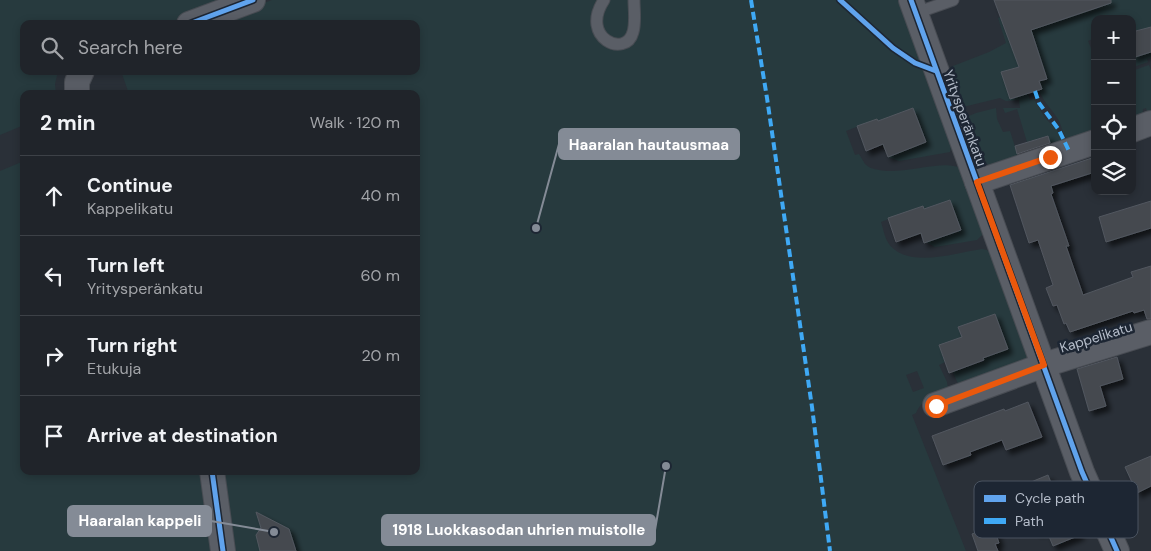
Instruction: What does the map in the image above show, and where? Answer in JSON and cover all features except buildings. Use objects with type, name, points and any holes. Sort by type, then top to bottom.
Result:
[{"type":"street","points":[[200,20],[252,0]]},
{"type":"street","name":"Yritysperänkatu","points":[[913,7],[1086,481]]},
{"type":"street","points":[[77,90],[77,82],[80,75]]},
{"type":"street","points":[[1136,129],[1151,123]]},
{"type":"street","points":[[977,182],[1091,143]]},
{"type":"street","name":"Kappelikatu","points":[[936,406],[1044,365],[1151,332]]},
{"type":"street","points":[[213,475],[223,551]]},
{"type":"street","name":"Yritysperänkatu","points":[[1110,538],[1116,551]]},
{"type":"lane","points":[[604,0],[597,14],[599,34],[604,40],[614,44],[623,43],[631,38],[635,19],[634,0]]},
{"type":"lane","points":[[913,7],[953,0]]},
{"type":"green space","points":[[0,0],[228,0],[176,20],[20,20],[20,75],[57,75],[56,90],[20,90],[20,127],[0,135]]},
{"type":"green space","points":[[272,0],[899,0],[930,90],[952,143],[950,152],[899,161],[888,157],[926,142],[913,108],[846,131],[855,155],[859,154],[865,164],[873,169],[900,171],[944,165],[960,168],[983,230],[982,235],[977,240],[935,247],[926,242],[960,230],[950,200],[924,209],[922,206],[881,222],[885,236],[889,244],[897,252],[920,258],[946,256],[982,249],[987,250],[994,257],[1029,355],[1026,361],[959,386],[953,372],[984,361],[983,358],[1008,348],[995,314],[958,327],[962,337],[939,345],[945,362],[939,365],[947,382],[948,389],[925,401],[916,413],[912,415],[966,551],[0,551],[0,171],[20,163],[20,475],[420,475],[420,90],[128,90],[122,75],[420,75],[420,20],[219,20]],"holes":[[[917,371],[924,388],[913,392],[906,375]]]},
{"type":"green space","points":[[1110,0],[1151,0],[1151,58],[1147,59],[1148,62],[1136,66],[1136,56],[1139,55],[1136,47],[1136,15],[1091,15],[1091,40],[1088,41],[1091,48],[1091,137],[1068,140],[1066,138],[1059,121],[1039,90],[1042,89],[1039,81],[1047,78],[1041,60],[1002,72],[1024,83],[1030,100],[1034,99],[1045,118],[1058,131],[1062,142],[1050,146],[1047,136],[1027,142],[1017,109],[1005,113],[1003,108],[1020,108],[1019,100],[1006,101],[1000,98],[959,108],[947,74],[953,66],[1006,43],[998,18],[1000,17],[1009,37],[1081,13]]},
{"type":"green space","points":[[1149,65],[1151,70],[1151,115],[1148,114],[1146,108],[1143,109],[1142,118],[1136,122],[1136,105],[1136,70]]},
{"type":"green space","points":[[996,108],[997,119],[1003,132],[1010,131],[1019,159],[991,166],[983,161],[964,118]]},
{"type":"marked path","points":[[751,0],[812,407],[830,551]]},
{"type":"marked path","points":[[1035,91],[1039,103],[1059,130],[1069,151]]},
{"type":"cycle path","points":[[200,20],[253,0]]},
{"type":"cycle path","points":[[840,0],[893,48],[915,63],[936,71]]},
{"type":"cycle path","points":[[911,0],[1086,481]]},
{"type":"cycle path","points":[[213,475],[223,551]]},
{"type":"cycle path","points":[[1111,538],[1117,551]]},
{"type":"place","name":"Haaralan hautausmaa","points":[[536,228]]},
{"type":"place","name":"1918 Luokkasodan uhrien muistolle","points":[[666,466]]},
{"type":"place","name":"Haaralan kappeli","points":[[274,532]]},
{"type":"route","points":[[936,406],[1044,365],[977,182],[1050,157]]}]
